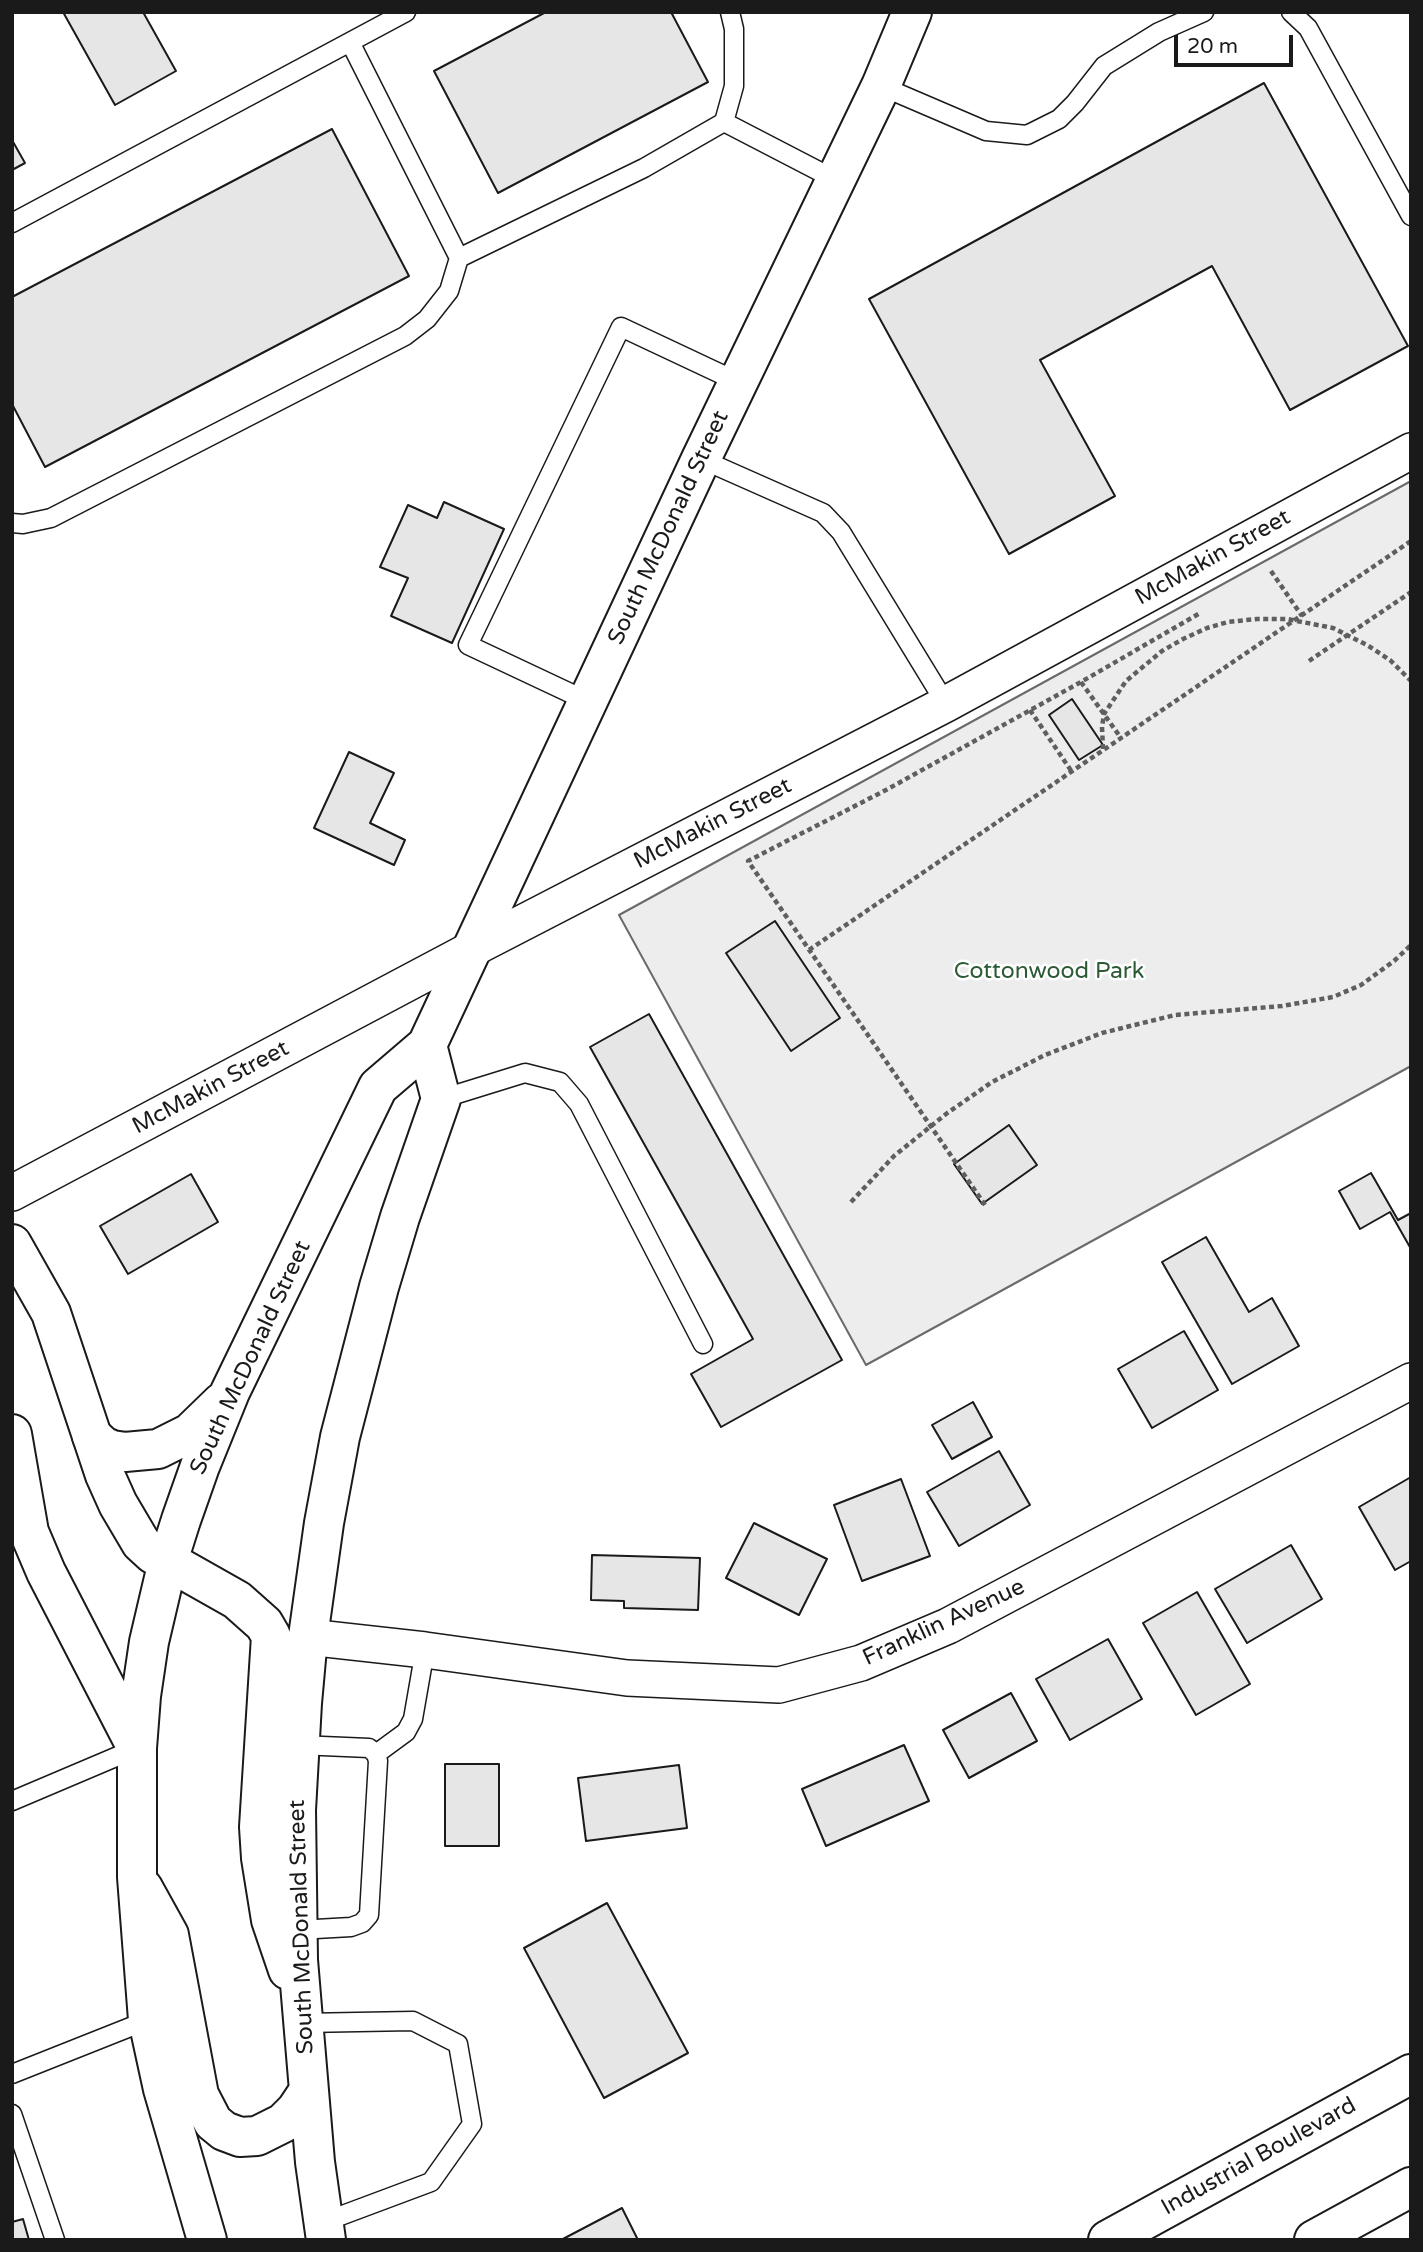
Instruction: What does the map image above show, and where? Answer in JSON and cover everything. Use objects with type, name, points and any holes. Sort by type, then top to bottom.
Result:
[{"type":"main road","name":"South McDonald Street","points":[[207,2240],[163,2089],[148,2020],[137,1877],[137,1748],[141,1696],[149,1642],[168,1561],[200,1466],[230,1392],[378,1087],[427,1045],[701,459],[881,86],[912,12]]},
{"type":"main road","points":[[427,1045],[442,1099]]},
{"type":"main road","name":"South McDonald Street","points":[[325,2231],[302,2017],[298,1930],[296,1810],[308,1637],[324,1523],[358,1361],[400,1217],[442,1099]]},
{"type":"main road","points":[[12,1244],[51,1313],[105,1475],[129,1525],[141,1543],[153,1554],[237,1600],[264,1624],[271,1636],[259,1828],[261,1858],[271,1920],[302,2017]]},
{"type":"main road","points":[[92,1436],[103,1447],[112,1450],[158,1450],[190,1433],[230,1392]]},
{"type":"main road","points":[[12,1434],[20,1533],[46,1572],[137,1748]]},
{"type":"main road","points":[[137,1877],[169,1935],[199,2095],[213,2122],[224,2131],[240,2137],[257,2136],[283,2123],[309,2092]]},
{"type":"main road","name":"Industrial Boulevard","points":[[1108,2240],[1411,2074]]},
{"type":"main road","points":[[1314,2240],[1411,2187]]},
{"type":"street","name":"McMakin Street","points":[[12,1194],[471,949],[946,704],[1411,450]]},
{"type":"street","name":"Franklin Avenue","points":[[308,1637],[627,1678],[779,1685],[861,1664],[948,1626],[1411,1381]]},
{"type":"lane","points":[[12,223],[407,12]]},
{"type":"lane","points":[[459,258],[644,168],[723,122],[734,86],[734,29],[730,12]]},
{"type":"lane","points":[[881,86],[986,131],[1027,135],[1059,119],[1104,66],[1159,32],[1204,12]]},
{"type":"lane","points":[[1291,12],[1307,28],[1411,216]]},
{"type":"lane","points":[[12,523],[23,524],[51,518],[405,336],[427,319],[449,291],[459,258],[350,42]]},
{"type":"lane","points":[[723,122],[834,179]]},
{"type":"lane","points":[[587,702],[468,645],[621,327],[738,382]]},
{"type":"lane","points":[[701,459],[823,513],[841,532],[946,704]]},
{"type":"lane","points":[[442,1099],[525,1073],[560,1082],[579,1104],[703,1344]]},
{"type":"lane","points":[[376,1754],[406,1732],[413,1719],[425,1650]]},
{"type":"lane","points":[[298,1930],[351,1927],[362,1923],[369,1915],[378,1761],[376,1754],[369,1748],[299,1745]]},
{"type":"lane","points":[[12,1801],[137,1748]]},
{"type":"lane","points":[[302,2017],[413,2021],[458,2044],[472,2124],[431,2182],[325,2231]]},
{"type":"lane","points":[[12,2074],[148,2020]]},
{"type":"lane","points":[[12,2114],[55,2240]]},
{"type":"path","points":[[809,950],[1411,541]]},
{"type":"path","points":[[1259,578],[1271,571],[1302,616]]},
{"type":"path","points":[[1309,660],[1411,592]]},
{"type":"path","points":[[985,1205],[748,861],[886,790],[1082,682],[1211,606]]},
{"type":"path","points":[[1103,750],[1101,727],[1104,714],[1126,681],[1153,657],[1183,639],[1228,622],[1257,619],[1295,620],[1333,628],[1390,660],[1411,681]]},
{"type":"path","points":[[1082,682],[1121,738]]},
{"type":"path","points":[[1030,710],[1072,772]]},
{"type":"path","points":[[851,1202],[894,1156],[930,1126],[992,1082],[1080,1041],[1175,1015],[1282,1006],[1332,997],[1361,985],[1411,946]]},
{"type":"shaded area","name":"Cottonwood Park","points":[[1411,481],[1411,1066],[866,1365],[619,915]]},
{"type":"building","points":[[63,12],[143,12],[176,71],[115,105]]},
{"type":"building","points":[[546,12],[671,12],[708,82],[498,193],[434,71]]},
{"type":"building","points":[[1264,83],[1408,346],[1290,410],[1212,266],[1040,360],[1115,496],[1009,554],[869,299]]},
{"type":"building","points":[[332,129],[409,276],[45,467],[12,404],[12,297]]},
{"type":"building","points":[[12,140],[25,163],[12,170]]},
{"type":"building","points":[[444,502],[504,529],[452,643],[391,616],[408,578],[380,567],[408,505],[437,518]]},
{"type":"building","points":[[1072,699],[1103,745],[1079,760],[1049,715]]},
{"type":"building","points":[[349,752],[394,773],[370,823],[405,840],[394,865],[314,828]]},
{"type":"building","points":[[775,921],[840,1018],[791,1051],[726,953]]},
{"type":"building","points":[[649,1014],[842,1360],[721,1427],[691,1374],[753,1339],[590,1047]]},
{"type":"building","points":[[1009,1125],[1037,1165],[982,1204],[954,1164]]},
{"type":"building","points":[[1371,1173],[1398,1220],[1411,1213],[1411,1249],[1390,1212],[1360,1229],[1339,1191]]},
{"type":"building","points":[[191,1174],[218,1222],[128,1274],[100,1226]]},
{"type":"building","points":[[1206,1237],[1249,1312],[1272,1298],[1299,1346],[1232,1384],[1162,1262]]},
{"type":"building","points":[[1184,1331],[1218,1390],[1152,1428],[1118,1369]]},
{"type":"building","points":[[973,1402],[992,1437],[952,1459],[932,1425]]},
{"type":"building","points":[[999,1451],[1030,1505],[959,1546],[927,1492]]},
{"type":"building","points":[[1411,1477],[1411,1561],[1395,1570],[1359,1507]]},
{"type":"building","points":[[901,1479],[930,1556],[862,1581],[834,1505]]},
{"type":"building","points":[[754,1523],[827,1559],[799,1615],[726,1578]]},
{"type":"building","points":[[1291,1545],[1322,1599],[1247,1643],[1215,1589]]},
{"type":"building","points":[[592,1555],[700,1558],[698,1610],[624,1608],[624,1601],[591,1600]]},
{"type":"building","points":[[1197,1592],[1250,1684],[1196,1715],[1143,1623]]},
{"type":"building","points":[[1108,1639],[1142,1699],[1070,1740],[1036,1679]]},
{"type":"building","points":[[1011,1693],[1037,1741],[969,1778],[943,1730]]},
{"type":"building","points":[[904,1745],[929,1801],[826,1846],[802,1789]]},
{"type":"building","points":[[445,1764],[499,1764],[499,1846],[445,1846]]},
{"type":"building","points":[[679,1765],[687,1828],[586,1841],[578,1778]]},
{"type":"building","points":[[607,1903],[688,2053],[604,2098],[524,1948]]},
{"type":"building","points":[[622,2208],[638,2240],[561,2240]]},
{"type":"building","points":[[23,2219],[29,2240],[12,2240],[12,2222]]}]
